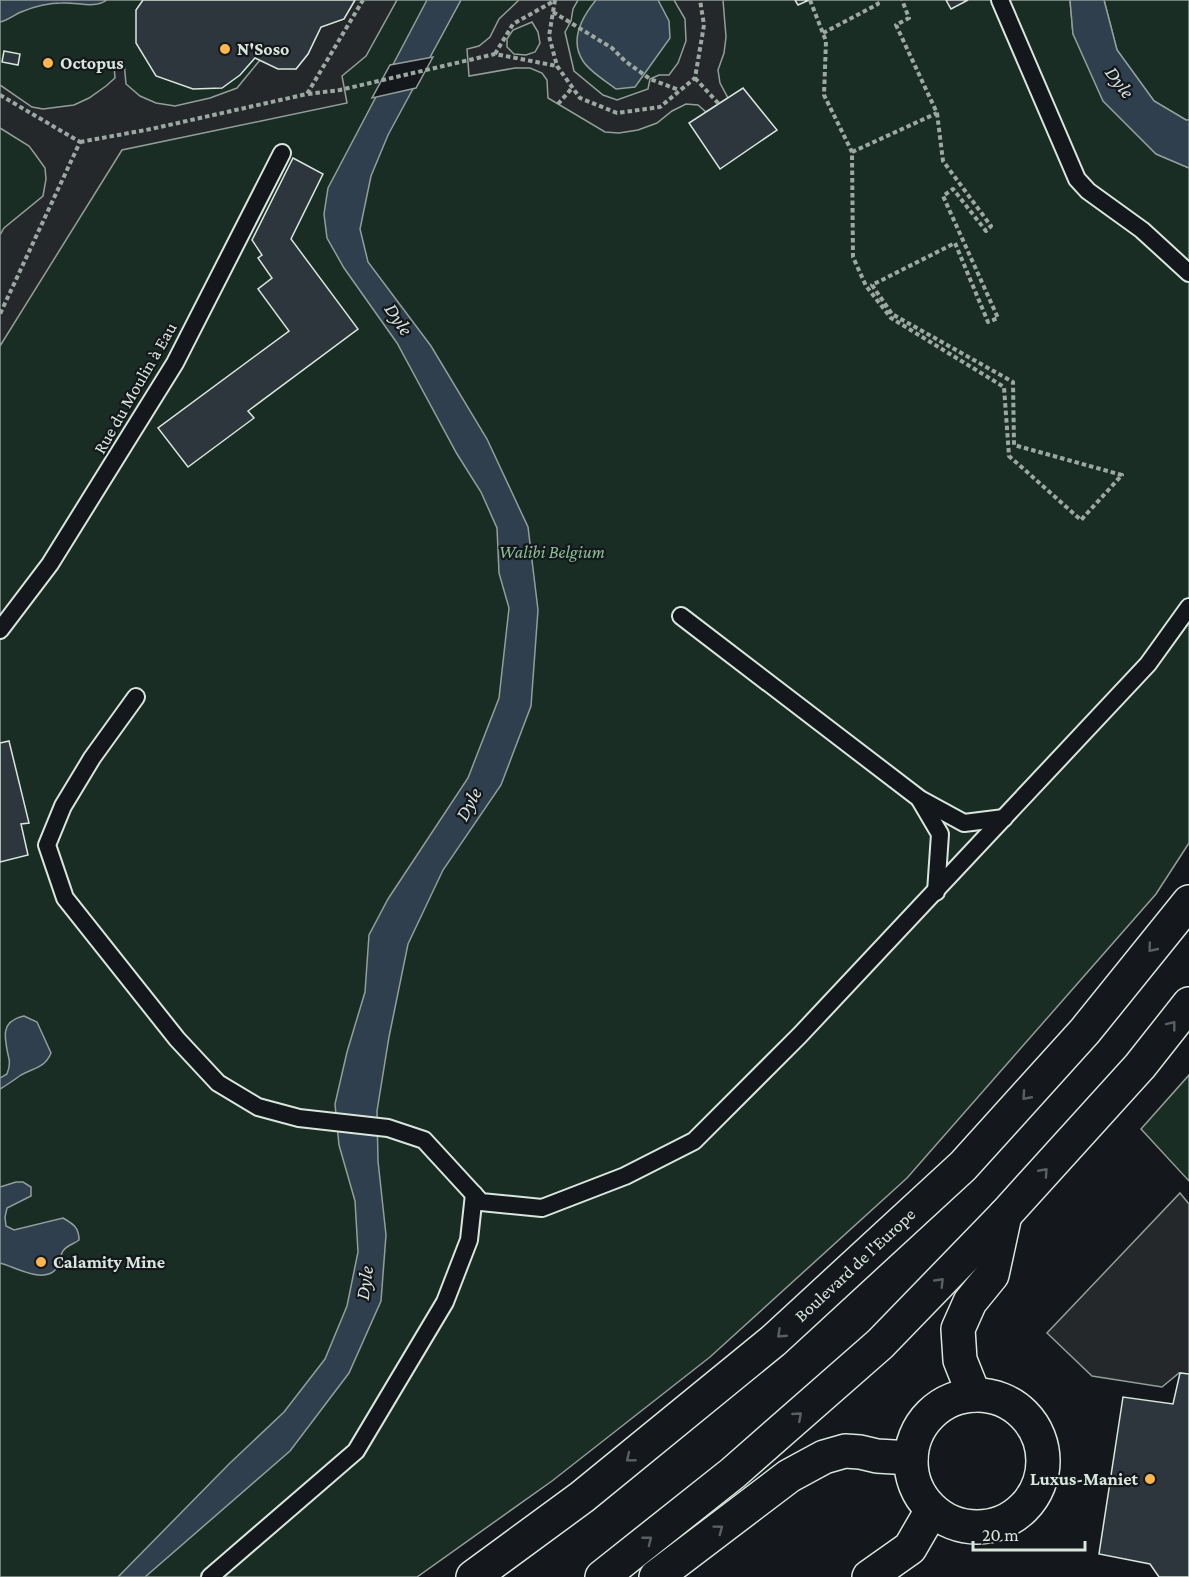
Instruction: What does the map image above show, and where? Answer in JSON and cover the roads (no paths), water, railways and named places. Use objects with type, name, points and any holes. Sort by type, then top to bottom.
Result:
[{"type":"main road","name":"Boulevard de l'Europe","points":[[473,1577],[582,1497],[773,1341],[963,1166],[1085,1031],[1189,902]]},
{"type":"main road","points":[[602,1577],[733,1473],[880,1344],[1005,1215],[1140,1066],[1189,1004]]},
{"type":"main road","points":[[974,1395],[960,1360],[958,1329],[970,1302],[992,1275],[1005,1215]]},
{"type":"main road","points":[[974,1395],[994,1398],[1013,1406],[1028,1420],[1040,1441],[1043,1466],[1037,1490],[1022,1510],[1002,1523],[978,1528],[953,1524],[932,1510],[915,1487],[911,1458],[914,1439],[923,1422],[937,1409],[955,1399],[974,1395]]},
{"type":"main road","points":[[656,1577],[789,1476],[824,1457],[845,1451],[911,1458]]},
{"type":"main road","points":[[869,1577],[910,1548],[932,1510]]},
{"type":"lane","points":[[1000,0],[1077,179],[1088,191],[1142,230],[1189,273]]},
{"type":"lane","name":"Rue du Moulin à Eau","points":[[0,630],[50,564],[175,363],[282,153]]},
{"type":"lane","points":[[136,697],[92,758],[63,806],[47,844],[64,898],[177,1039],[218,1083],[258,1107],[299,1118],[388,1128],[424,1140],[481,1202],[542,1208],[626,1176],[694,1141],[800,1035],[1148,664],[1189,607]]},
{"type":"lane","points":[[681,616],[920,799],[964,823],[1004,818]]},
{"type":"lane","points":[[920,799],[940,834],[936,892]]},
{"type":"lane","points":[[210,1577],[356,1451],[445,1302],[469,1240],[474,1194]]},
{"type":"water","points":[[0,0],[107,0],[91,5],[62,3],[41,6],[0,22]]},
{"type":"water","name":"Dyle","points":[[427,0],[461,0],[388,135],[371,176],[360,229],[368,262],[431,346],[487,439],[528,527],[538,610],[531,706],[501,785],[443,870],[408,944],[377,1111],[378,1161],[386,1235],[381,1301],[349,1373],[290,1451],[145,1577],[118,1577],[229,1464],[284,1412],[325,1359],[347,1306],[358,1252],[355,1201],[339,1145],[335,1104],[347,1052],[365,992],[369,935],[388,899],[468,778],[499,698],[509,608],[499,573],[497,528],[481,492],[457,454],[397,343],[344,268],[327,238],[324,214],[328,188]]},
{"type":"water","points":[[596,0],[658,0],[669,21],[670,38],[635,87],[616,89],[590,69],[579,53],[577,37],[579,29]]},
{"type":"water","name":"Dyle","points":[[1070,0],[1104,0],[1117,50],[1154,101],[1189,120],[1189,168],[1156,154],[1103,101],[1073,34]]},
{"type":"water","points":[[24,1016],[37,1022],[51,1053],[42,1065],[0,1089],[0,1078],[7,1074],[9,1065],[5,1037],[7,1026],[16,1018]]},
{"type":"water","points":[[23,1182],[31,1187],[31,1196],[7,1208],[6,1226],[14,1230],[63,1218],[78,1232],[79,1240],[65,1249],[61,1254],[59,1265],[47,1275],[31,1274],[0,1263],[0,1187]]},
{"type":"place","name":"N'Soso","points":[[225,49]]},
{"type":"place","name":"Octopus","points":[[48,63]]},
{"type":"place","name":"Calamity Mine","points":[[41,1262]]},
{"type":"place","name":"Luxus-Maniet","points":[[1150,1479]]},
{"type":"park label","name":"Walibi Belgium","points":[[552,552]]}]
